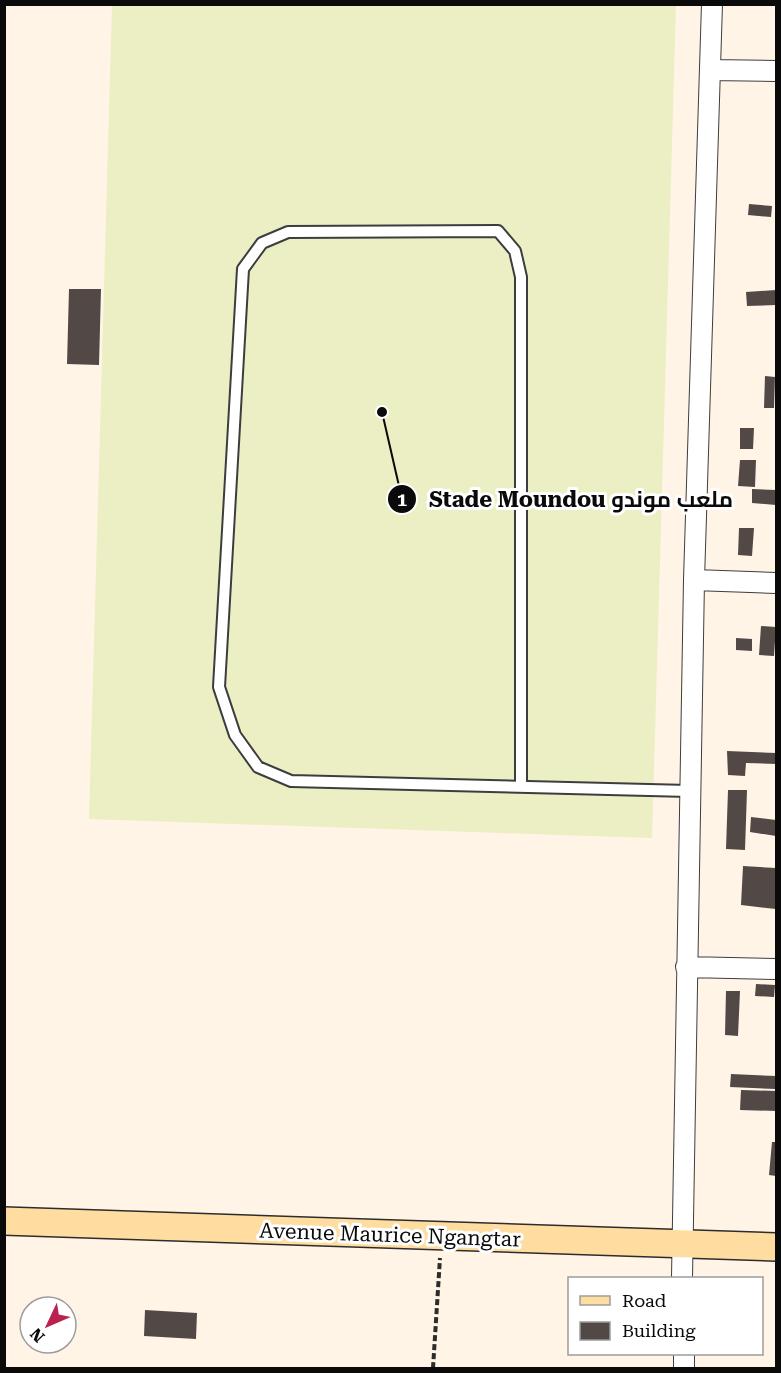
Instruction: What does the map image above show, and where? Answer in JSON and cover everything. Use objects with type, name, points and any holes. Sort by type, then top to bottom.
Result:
[{"type":"street","points":[[682,1277],[689,791],[712,4]]},
{"type":"street","points":[[710,70],[777,71]]},
{"type":"street","points":[[694,580],[777,583]]},
{"type":"street","points":[[686,967],[777,969]]},
{"type":"street","name":"Avenue Maurice Ngangtar","points":[[4,1221],[777,1247]]},
{"type":"lane","points":[[521,785],[521,277],[515,251],[498,231],[288,232],[262,243],[243,268],[219,675],[219,687],[235,735],[258,767],[291,781],[689,791]]},
{"type":"path","points":[[433,1368],[441,1236]]},
{"type":"green space","points":[[112,5],[676,5],[652,838],[89,819]]},
{"type":"building","points":[[749,204],[772,206],[771,217],[748,215]]},
{"type":"building","points":[[69,289],[101,289],[99,365],[67,364]]},
{"type":"building","points":[[776,290],[776,305],[747,306],[746,292]]},
{"type":"building","points":[[765,376],[775,377],[774,408],[764,408]]},
{"type":"building","points":[[740,428],[754,428],[753,449],[740,449]]},
{"type":"building","points":[[740,460],[756,460],[755,487],[738,486]]},
{"type":"building","points":[[752,489],[776,490],[776,505],[752,503]]},
{"type":"building","points":[[739,528],[754,528],[752,556],[738,555]]},
{"type":"building","points":[[761,626],[776,627],[774,656],[759,655]]},
{"type":"building","points":[[736,638],[752,639],[752,651],[736,650]]},
{"type":"building","points":[[727,751],[776,753],[776,764],[746,763],[745,776],[728,775]]},
{"type":"building","points":[[728,790],[747,790],[745,850],[726,849]]},
{"type":"building","points":[[751,817],[776,820],[776,836],[750,832]]},
{"type":"building","points":[[743,866],[776,868],[776,909],[741,905]]},
{"type":"building","points":[[756,984],[775,985],[774,997],[755,996]]},
{"type":"building","points":[[726,991],[740,991],[738,1036],[725,1035]]},
{"type":"building","points":[[731,1074],[776,1076],[776,1089],[730,1087]]},
{"type":"building","points":[[741,1090],[776,1091],[776,1111],[740,1110]]},
{"type":"building","points":[[772,1142],[776,1142],[776,1176],[769,1175]]},
{"type":"building","points":[[145,1310],[197,1313],[196,1339],[144,1336]]},
{"type":"place","name":"Stade Moundou ملعب موندو","points":[[382,412]]}]
